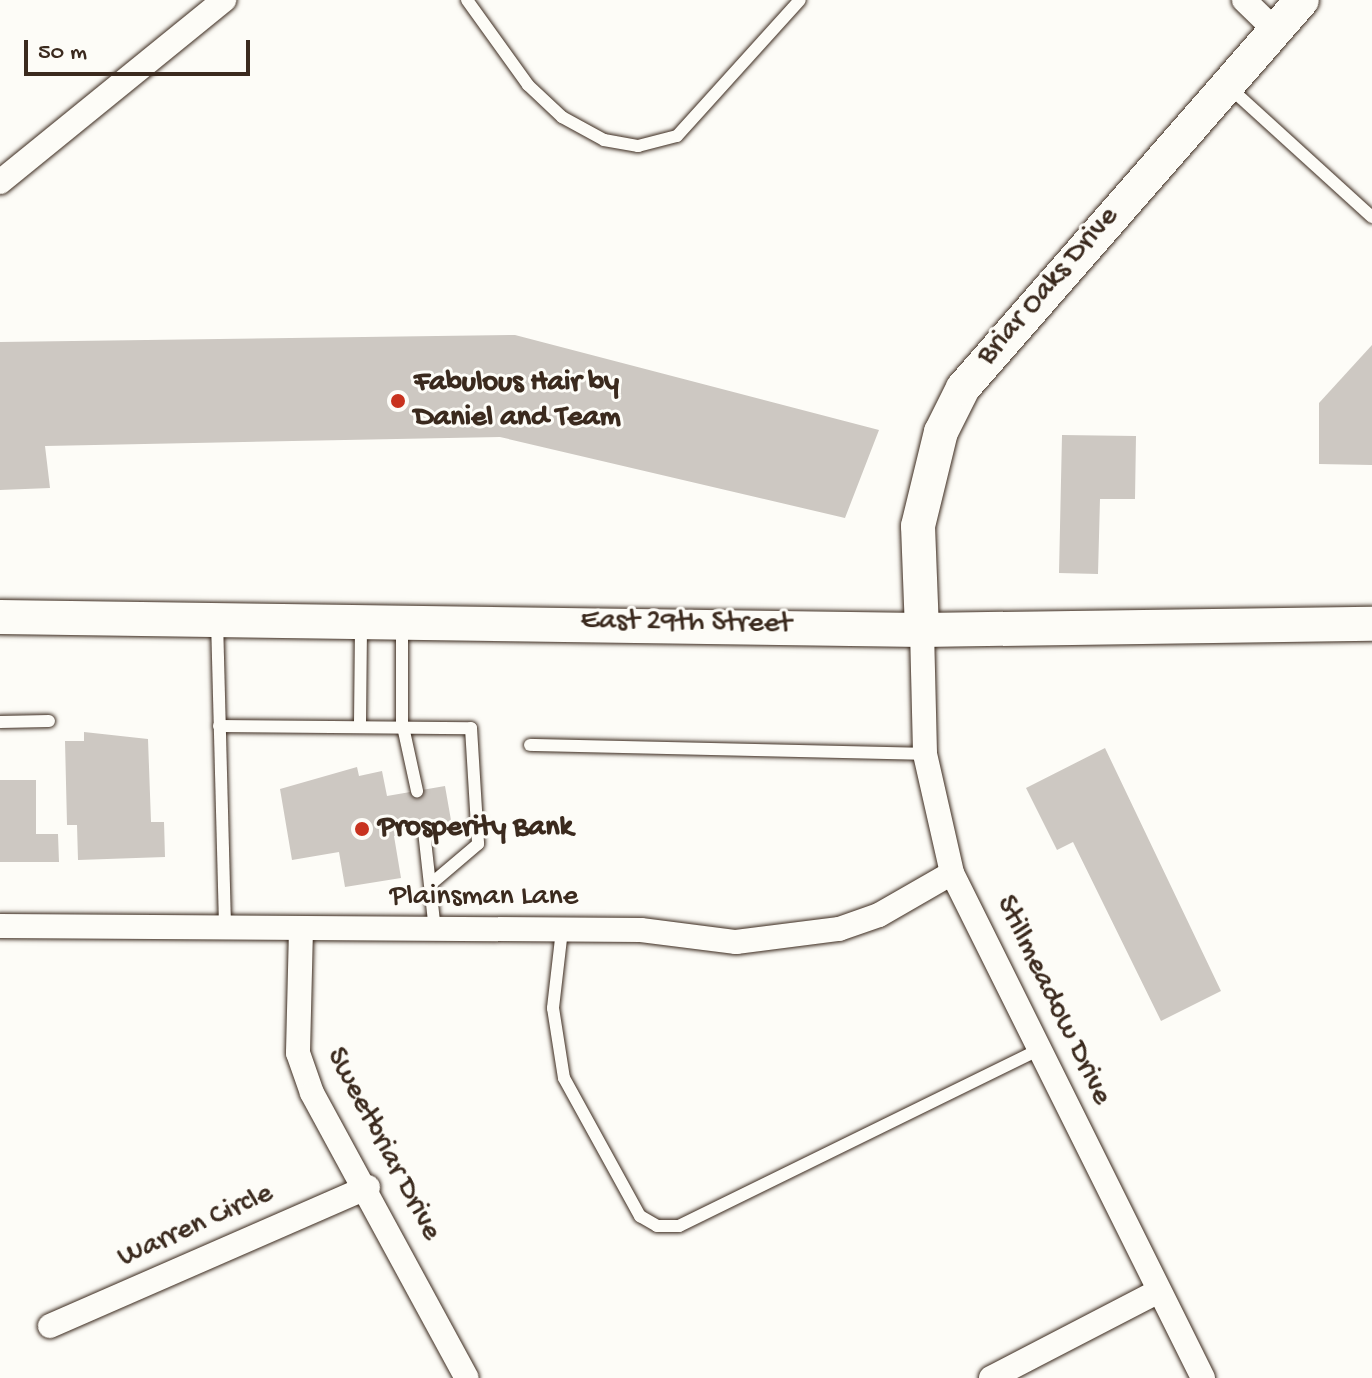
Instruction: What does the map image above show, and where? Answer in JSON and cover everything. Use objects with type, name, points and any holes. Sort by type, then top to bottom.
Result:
[{"type":"main road","name":"Briar Oaks Drive","points":[[922,630],[918,526],[941,432],[963,388],[1302,0]]},
{"type":"main road","name":"East 29th Street","points":[[0,617],[402,618],[922,630],[1372,624]]},
{"type":"street","points":[[0,182],[224,0]]},
{"type":"street","points":[[1244,0],[1275,30]]},
{"type":"street","name":"Stillmeadow Drive","points":[[922,630],[925,754],[952,873],[1203,1378]]},
{"type":"street","name":"Plainsman Lane","points":[[0,926],[562,930],[736,942],[839,929],[879,915],[952,873]]},
{"type":"street","name":"Sweetbriar Drive","points":[[301,929],[298,1053],[312,1093],[368,1187],[467,1378]]},
{"type":"street","name":"Warren Circle","points":[[50,1326],[368,1187]]},
{"type":"street","points":[[991,1378],[1159,1291]]},
{"type":"lane","points":[[467,0],[528,85],[562,117],[604,140],[638,146],[677,136],[800,0]]},
{"type":"lane","points":[[1226,85],[1372,217]]},
{"type":"lane","points":[[217,617],[225,928]]},
{"type":"lane","points":[[360,723],[361,618]]},
{"type":"lane","points":[[402,618],[402,722],[417,791]]},
{"type":"lane","points":[[0,722],[49,721]]},
{"type":"lane","points":[[219,726],[402,722],[471,728],[478,844],[432,883]]},
{"type":"lane","points":[[530,745],[925,754]]},
{"type":"lane","points":[[424,831],[435,930]]},
{"type":"lane","points":[[562,930],[553,1008],[564,1078],[640,1216],[657,1226],[679,1226],[1041,1049]]},
{"type":"building","points":[[515,335],[879,430],[845,518],[500,437],[45,446],[50,488],[0,490],[0,342]]},
{"type":"building","points":[[1372,345],[1372,465],[1319,464],[1319,403]]},
{"type":"building","points":[[1062,435],[1136,436],[1135,499],[1100,499],[1098,574],[1059,573]]},
{"type":"building","points":[[84,732],[148,739],[151,822],[164,822],[165,857],[78,860],[77,825],[67,825],[65,741],[84,741]]},
{"type":"building","points":[[1105,748],[1221,991],[1161,1021],[1073,842],[1057,850],[1026,788]]},
{"type":"building","name":"Prosperity Bank","points":[[357,767],[359,776],[382,771],[387,796],[445,786],[452,826],[394,836],[401,878],[345,887],[339,852],[292,860],[280,789]]},
{"type":"building","points":[[0,780],[36,780],[36,834],[58,834],[59,862],[0,862]]},
{"type":"place","name":"Fabulous Hair by Daniel and Team","points":[[398,401]]},
{"type":"place","name":"Prosperity Bank","points":[[362,829]]}]
